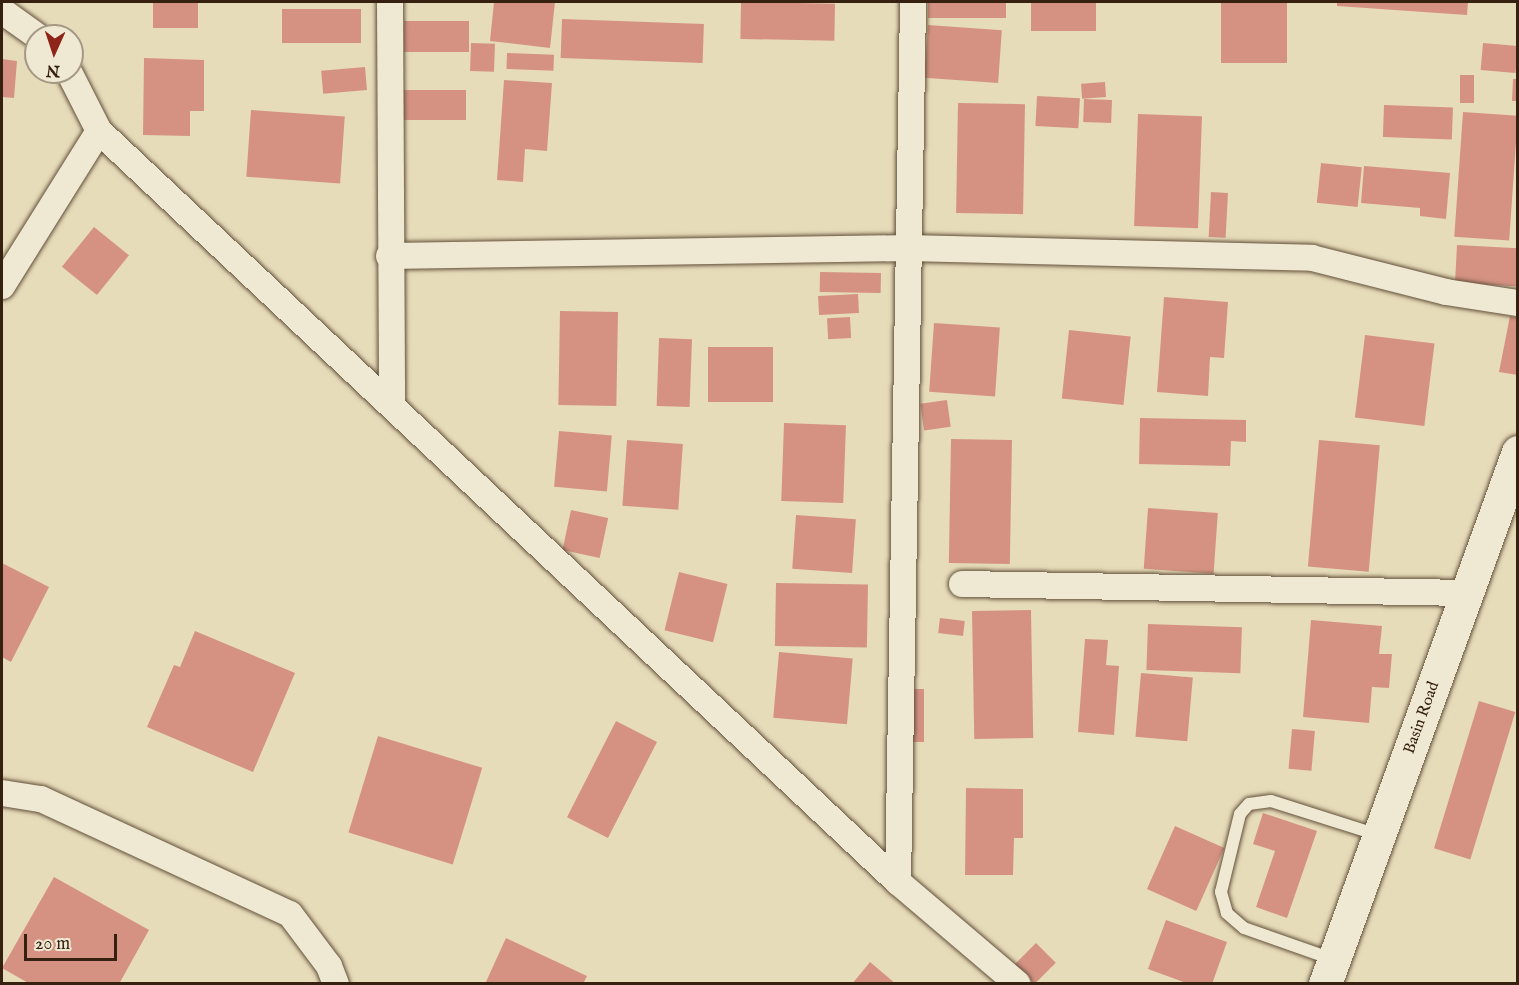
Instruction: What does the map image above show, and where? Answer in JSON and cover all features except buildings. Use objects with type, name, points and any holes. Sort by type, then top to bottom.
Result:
[{"type":"street","points":[[390,2],[389,256],[392,403]]},
{"type":"street","points":[[898,882],[914,2]]},
{"type":"street","points":[[2,11],[24,27]]},
{"type":"street","points":[[75,84],[99,131],[392,403],[898,882],[1018,984]]},
{"type":"street","points":[[2,286],[99,131]]},
{"type":"street","points":[[389,256],[908,248],[1312,258],[1446,292],[1518,303]]},
{"type":"street","name":"Basin Road","points":[[1329,972],[1518,452]]},
{"type":"street","points":[[962,584],[1468,593]]},
{"type":"street","points":[[2,793],[41,800],[290,914],[329,966],[336,984]]},
{"type":"lane","points":[[1329,972],[1244,928],[1227,913],[1221,892],[1240,814],[1249,804],[1271,801],[1379,835]]}]
